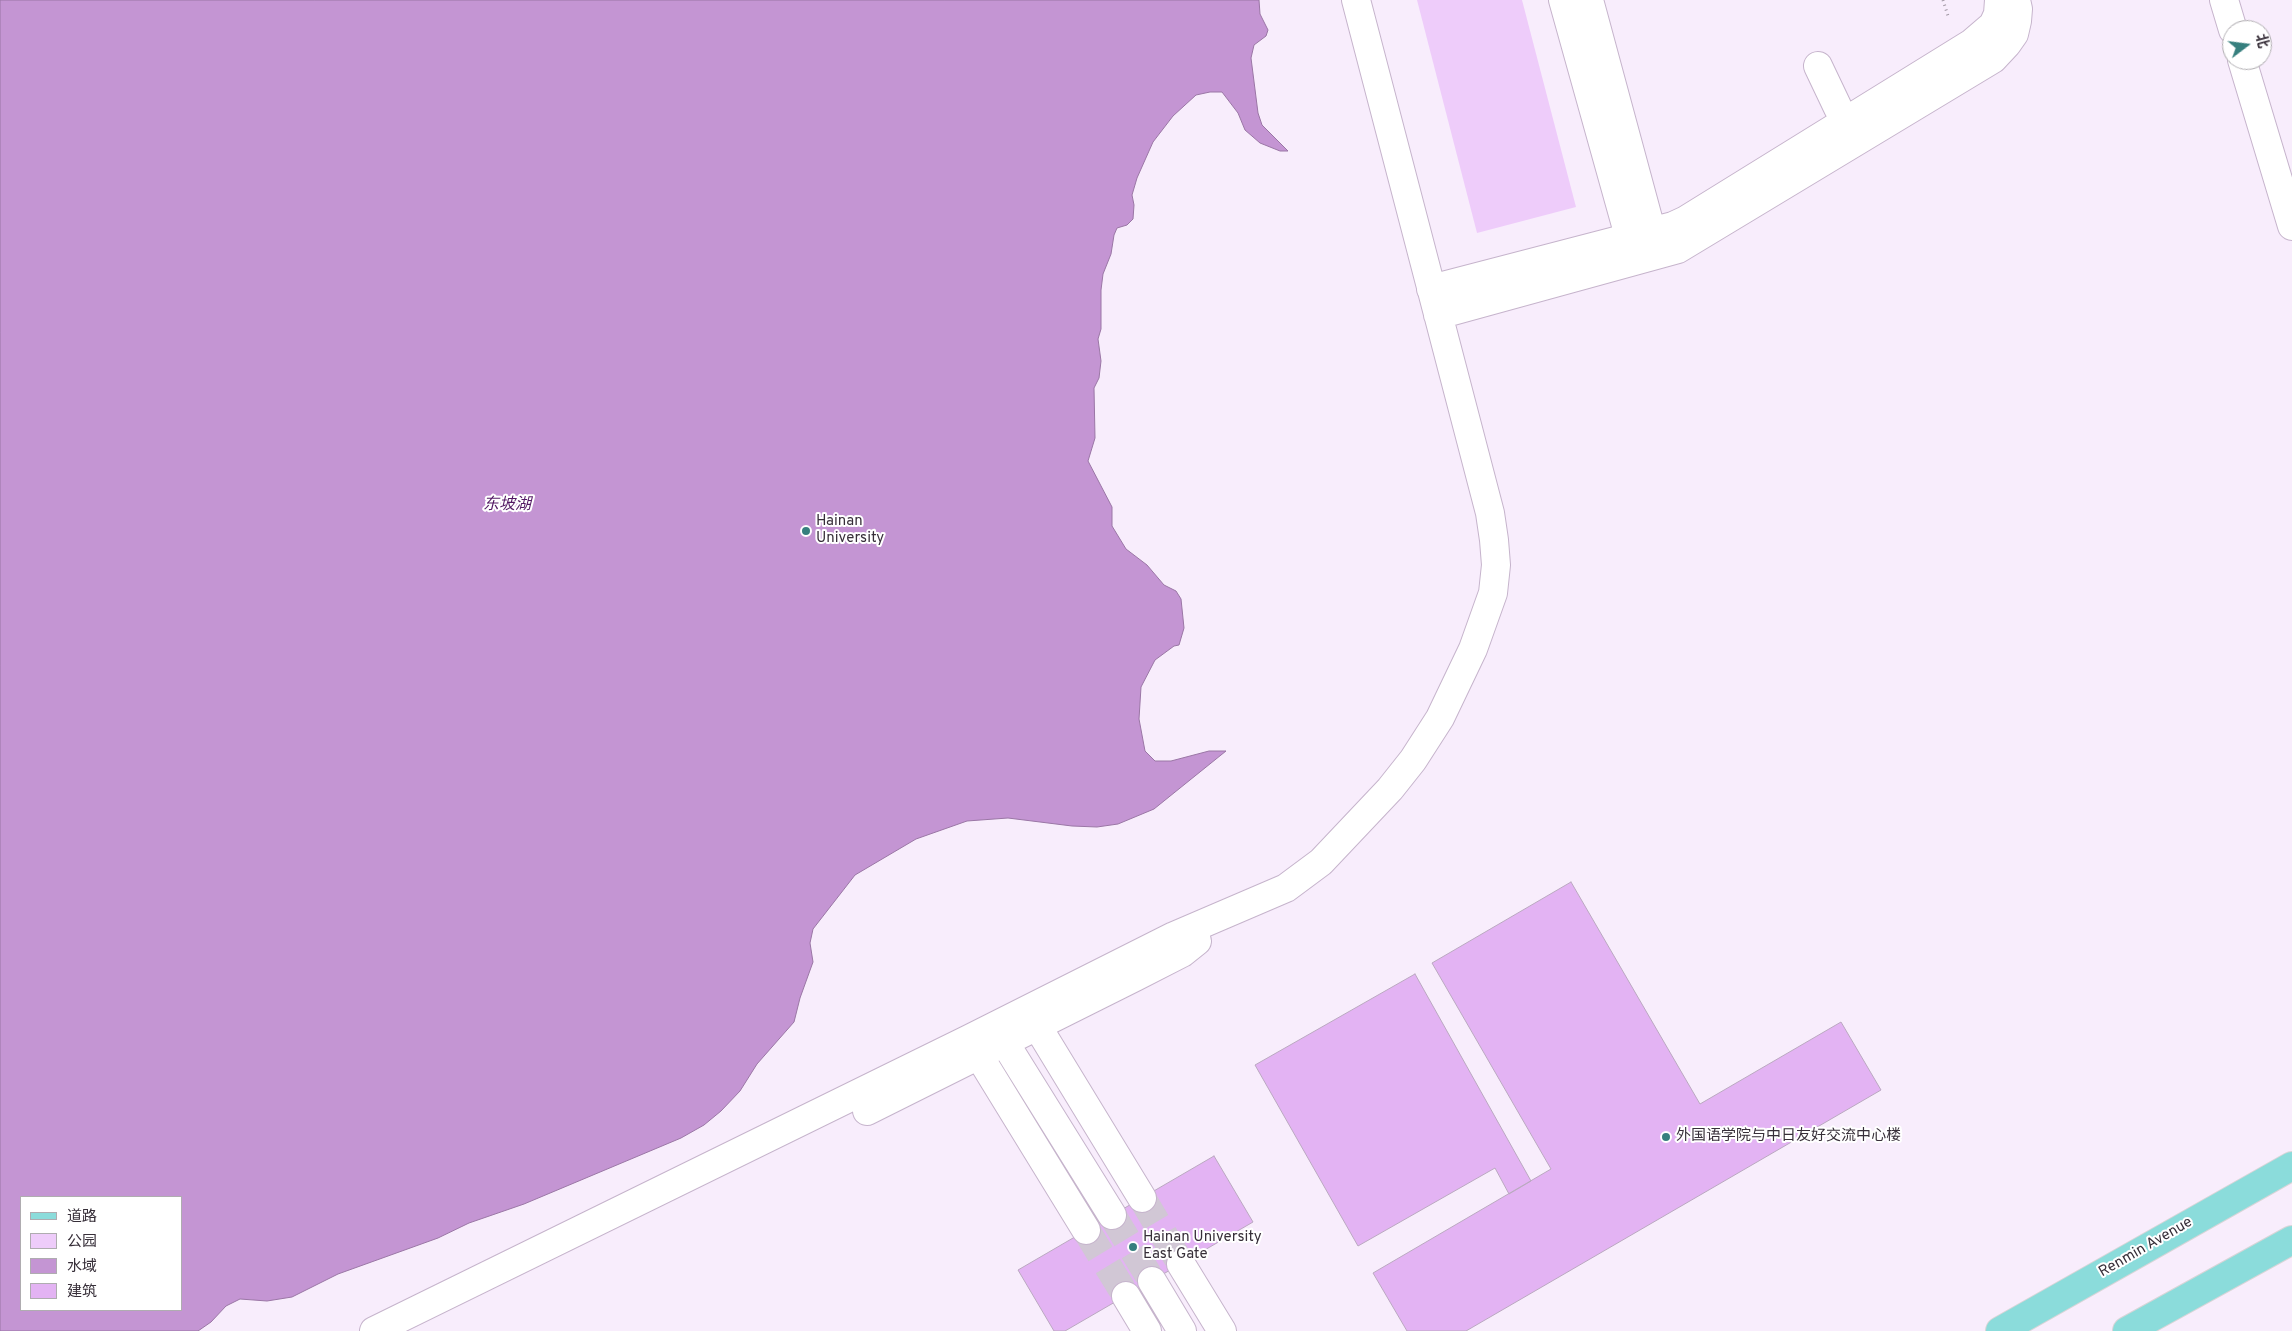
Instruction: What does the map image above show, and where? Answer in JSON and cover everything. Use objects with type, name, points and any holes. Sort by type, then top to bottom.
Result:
[{"type":"main road","name":"Renmin Avenue","points":[[2000,1331],[2292,1166]]},
{"type":"main road","points":[[2127,1331],[2292,1240]]},
{"type":"street","points":[[416,1331],[1000,1035],[1182,953],[1210,930],[1292,894],[1309,883],[1395,797],[1444,727],[1484,657],[1507,594],[1507,537],[1501,499],[1356,0]]},
{"type":"street","points":[[1372,0],[1442,300]]},
{"type":"street","points":[[1563,0],[1644,246]]},
{"type":"street","points":[[1589,0],[1644,246]]},
{"type":"street","points":[[1442,300],[1644,246],[1678,249],[1851,131],[1983,35],[1993,25],[1998,14],[1999,0]]},
{"type":"street","points":[[1851,131],[1986,63],[2000,53],[2014,34],[2018,21],[2016,0]]},
{"type":"street","points":[[2224,0],[2230,20]]},
{"type":"street","points":[[1818,66],[1851,131]]},
{"type":"street","points":[[2245,70],[2292,226]]},
{"type":"street","points":[[1033,1019],[1142,1198]]},
{"type":"street","points":[[1000,1035],[1112,1215]]},
{"type":"street","points":[[974,1048],[1086,1230]]},
{"type":"street","points":[[374,1331],[974,1048]]},
{"type":"street","points":[[1069,1202],[1125,1171]]},
{"type":"street","points":[[1181,1264],[1222,1331]]},
{"type":"street","points":[[1152,1281],[1182,1331]]},
{"type":"street","points":[[1126,1296],[1147,1331]]},
{"type":"green space","points":[[1417,0],[1522,0],[1576,207],[1477,233]]},
{"type":"water","name":"东坡湖","points":[[0,0],[1259,0],[1260,14],[1268,30],[1266,36],[1254,45],[1251,58],[1258,113],[1262,125],[1288,151],[1280,151],[1260,143],[1245,130],[1238,113],[1222,92],[1196,95],[1173,116],[1153,142],[1137,178],[1132,195],[1134,205],[1133,219],[1127,225],[1117,228],[1111,254],[1103,274],[1101,329],[1098,339],[1101,361],[1099,378],[1094,388],[1095,438],[1088,461],[1112,507],[1112,526],[1126,549],[1147,565],[1164,585],[1176,591],[1181,599],[1184,628],[1179,645],[1174,646],[1155,660],[1141,687],[1139,719],[1145,751],[1155,761],[1171,761],[1209,751],[1226,751],[1154,809],[1118,824],[1097,827],[1072,826],[1008,818],[967,821],[916,839],[855,875],[813,929],[810,943],[813,962],[800,998],[794,1022],[757,1064],[740,1091],[704,1125],[681,1138],[524,1204],[469,1223],[438,1238],[338,1274],[292,1297],[267,1301],[240,1299],[226,1306],[211,1322],[198,1331],[0,1331]]},
{"type":"building","name":"外国语学院与中日友好交流中心楼","points":[[1571,882],[1700,1104],[1841,1022],[1881,1090],[1466,1331],[1407,1331],[1373,1273],[1551,1169],[1432,963]]},
{"type":"building","points":[[1415,974],[1531,1181],[1509,1194],[1495,1168],[1358,1246],[1255,1065]]},
{"type":"building","name":"Hainan University East Gate","points":[[1214,1156],[1253,1222],[1065,1331],[1054,1331],[1018,1270]]},
{"type":"tunnel","points":[[1142,1198],[1181,1264]]},
{"type":"tunnel","points":[[1112,1215],[1152,1281]]},
{"type":"tunnel","points":[[1086,1230],[1126,1296]]},
{"type":"place","name":"Hainan University","points":[[806,531]]},
{"type":"place","name":"外国语学院与中日友好交流中心楼","points":[[1666,1137]]},
{"type":"place","name":"Hainan University East Gate","points":[[1133,1247]]}]
